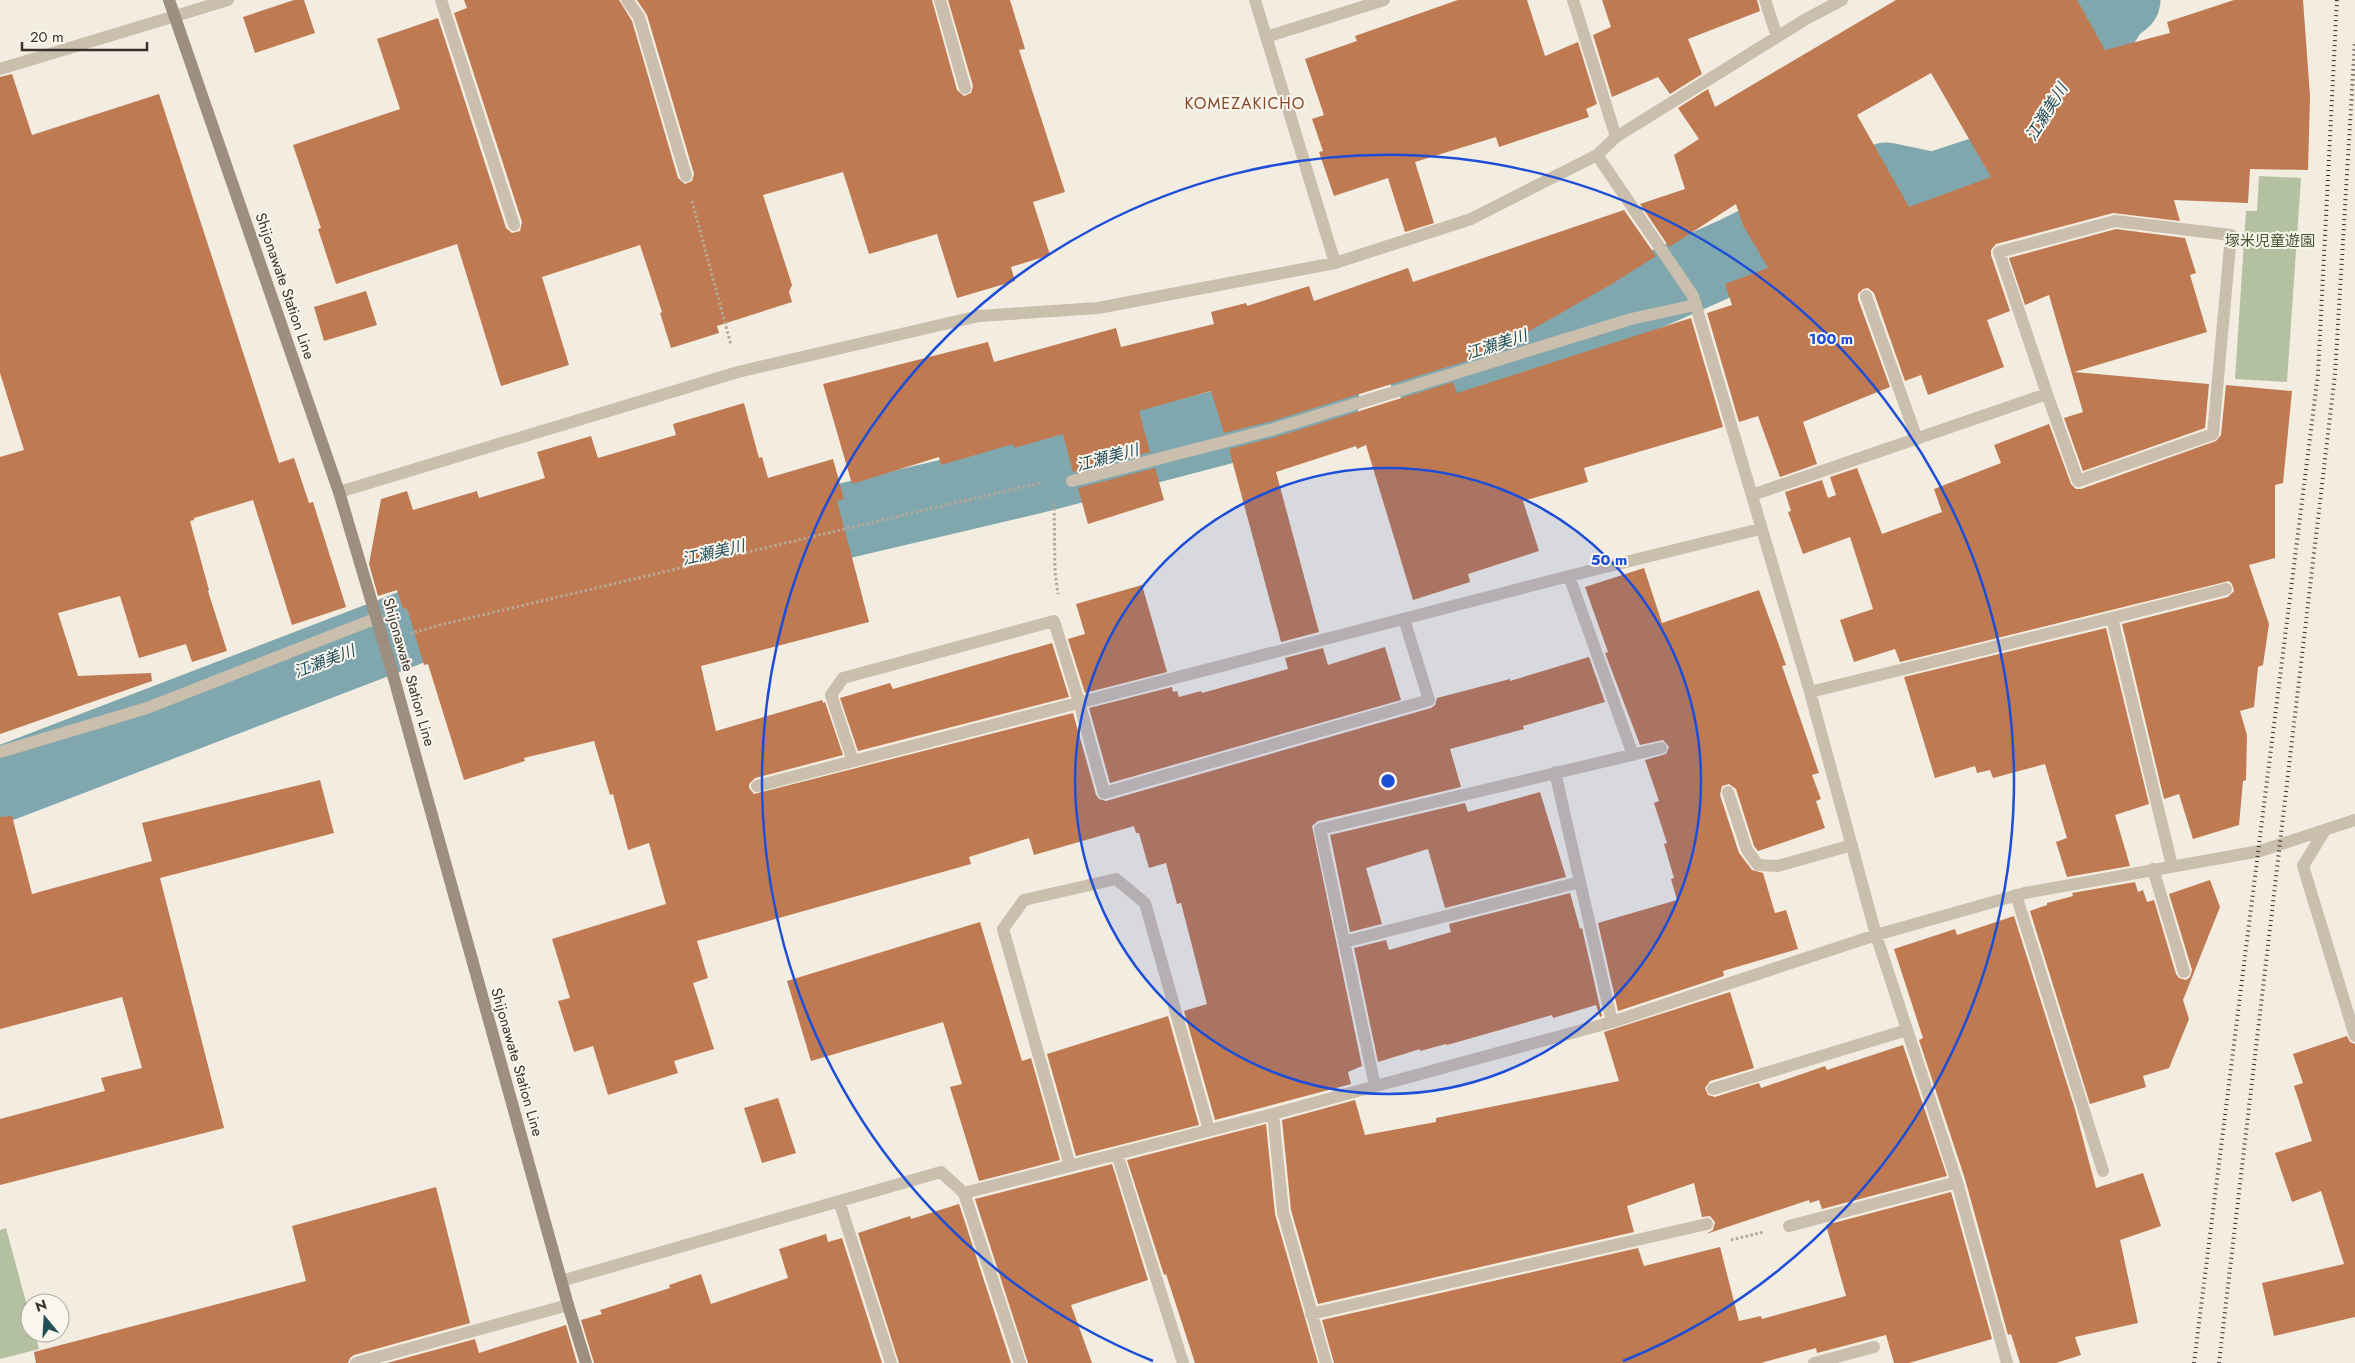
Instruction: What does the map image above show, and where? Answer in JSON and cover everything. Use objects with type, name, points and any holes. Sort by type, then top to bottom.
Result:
[{"type":"main road","name":"Shijonawate Station Line","points":[[169,0],[339,492],[388,655],[561,1281],[586,1363]]},
{"type":"street","points":[[0,69],[228,0]]},
{"type":"street","points":[[441,0],[514,226]]},
{"type":"street","points":[[626,0],[639,17],[686,176]]},
{"type":"street","points":[[940,0],[965,88]]},
{"type":"street","points":[[1254,0],[1335,263]]},
{"type":"street","points":[[1266,38],[1384,0]]},
{"type":"street","points":[[1573,0],[1616,137]]},
{"type":"street","points":[[1765,0],[1777,37]]},
{"type":"street","points":[[339,492],[738,372],[979,316],[1098,308],[1335,263],[1471,219],[1597,155],[1616,137],[1777,37],[1842,0]]},
{"type":"street","points":[[1597,155],[1689,290],[1695,304],[1752,495],[1760,529],[1810,692],[1876,935],[1958,1182],[2006,1363]]},
{"type":"street","points":[[2115,220],[2230,235],[2213,434],[2078,480],[2047,394],[1999,252],[2115,220]]},
{"type":"street","points":[[1866,296],[1917,439]]},
{"type":"street","points":[[1072,482],[1274,429],[1631,319],[1695,304]]},
{"type":"street","points":[[1752,495],[2047,394]]},
{"type":"street","points":[[757,786],[1569,576],[1760,529]]},
{"type":"street","points":[[1569,576],[1632,754]]},
{"type":"street","points":[[1810,692],[2226,589]]},
{"type":"street","points":[[0,752],[147,708],[376,618]]},
{"type":"street","points":[[2112,618],[2172,866]]},
{"type":"street","points":[[853,761],[831,695],[843,678],[1054,621],[1104,793],[1429,700],[1404,619]]},
{"type":"street","points":[[1375,1086],[1320,829],[1661,748]]},
{"type":"street","points":[[1555,772],[1612,1022]]},
{"type":"street","points":[[1728,792],[1747,850],[1758,865],[1778,866],[1852,845]]},
{"type":"street","points":[[964,1193],[1273,1114],[1612,1022],[1876,935],[2016,896],[2153,869],[2260,851],[2355,820]]},
{"type":"street","points":[[2325,830],[2303,866],[2355,1036]]},
{"type":"street","points":[[2153,869],[2184,972]]},
{"type":"street","points":[[1070,1166],[1003,929],[1024,900],[1116,879],[1145,903],[1209,1130]]},
{"type":"street","points":[[1344,942],[1580,882]]},
{"type":"street","points":[[2016,896],[2103,1171]]},
{"type":"street","points":[[1713,1089],[1907,1030]]},
{"type":"street","points":[[1273,1114],[1284,1212],[1326,1363]]},
{"type":"street","points":[[1117,1154],[1183,1363]]},
{"type":"street","points":[[561,1281],[941,1172],[964,1193],[1020,1363]]},
{"type":"street","points":[[1789,1226],[1958,1182]]},
{"type":"street","points":[[839,1201],[891,1363]]},
{"type":"street","points":[[1311,1314],[1707,1224]]},
{"type":"street","points":[[356,1363],[568,1306]]},
{"type":"street","points":[[1814,1363],[1874,1348]]},
{"type":"path","points":[[686,176],[738,372]]},
{"type":"path","points":[[388,655],[408,642],[412,633],[440,625],[1049,481]]},
{"type":"path","points":[[1053,499],[1055,509],[1055,572],[1059,603],[1054,621]]},
{"type":"path","points":[[1707,1224],[1727,1241],[1789,1226]]},
{"type":"green space","name":"塚米児童遊園","points":[[2259,176],[2301,178],[2287,382],[2235,379],[2246,211],[2257,211]]},
{"type":"green space","points":[[6,1228],[24,1293],[20,1293],[20,1343],[38,1343],[39,1349],[0,1359],[0,1230]]},
{"type":"building","points":[[294,0],[304,0],[315,33],[255,53],[243,17]]},
{"type":"building","points":[[464,0],[619,0],[632,21],[678,178],[685,184],[692,181],[694,174],[647,15],[637,0],[932,0],[957,90],[964,96],[971,93],[973,86],[948,0],[1010,0],[1025,49],[1019,50],[1065,192],[1033,202],[1050,255],[1011,267],[1015,281],[957,298],[937,234],[869,254],[843,172],[763,195],[792,285],[789,292],[792,302],[717,326],[719,333],[671,348],[660,313],[662,312],[640,245],[542,277],[569,365],[501,386],[457,244],[336,284],[318,229],[321,228],[293,145],[400,109],[377,39],[438,18],[506,228],[512,233],[520,231],[522,222],[454,13],[467,8]]},
{"type":"building","points":[[1458,0],[1527,0],[1545,56],[1578,42],[1597,104],[1586,109],[1589,117],[1499,147],[1496,137],[1415,162],[1434,223],[1405,232],[1388,178],[1334,196],[1319,152],[1323,151],[1312,119],[1324,115],[1305,59],[1357,41],[1355,36]]},
{"type":"building","points":[[1602,0],[1757,0],[1760,11],[1688,39],[1702,74],[1670,94],[1658,77],[1612,97],[1593,35],[1611,27]]},
{"type":"building","points":[[1896,0],[2077,0],[2105,50],[2170,33],[2167,22],[2234,0],[2303,0],[2310,96],[2308,170],[2250,169],[2248,203],[2174,200],[2180,221],[2113,213],[1996,244],[1991,250],[1991,255],[2010,311],[1987,320],[2004,367],[1928,395],[1921,375],[1905,381],[1874,293],[1868,288],[1863,289],[1858,294],[1858,299],[1890,387],[1803,422],[1817,464],[1780,477],[1758,416],[1739,422],[1707,313],[1732,305],[1725,284],[1768,268],[1743,225],[1736,204],[1669,247],[1640,204],[1685,189],[1674,155],[1699,139],[1678,108],[1708,89],[1715,107]],"holes":[[[1931,73],[1991,177],[1909,207],[1857,115]]]},
{"type":"building","points":[[12,74],[32,135],[159,94],[279,463],[294,458],[309,503],[313,502],[346,607],[292,625],[253,500],[194,518],[194,520],[190,521],[208,591],[227,651],[192,662],[186,644],[139,658],[120,596],[58,613],[78,676],[151,673],[152,681],[0,734],[0,457],[24,450],[0,373],[0,77]]},
{"type":"building","points":[[1624,210],[1656,256],[1610,285],[1489,354],[1272,421],[1224,433],[1211,391],[1139,411],[1150,452],[1073,472],[1063,434],[1014,448],[1013,444],[941,465],[939,457],[852,484],[823,384],[988,342],[994,362],[1116,328],[1121,347],[1214,324],[1211,312],[1246,303],[1247,306],[1309,286],[1314,301],[1408,268],[1413,282]]},
{"type":"building","points":[[2116,229],[2185,238],[2196,273],[2190,275],[2207,332],[2074,372],[2209,384],[2205,428],[2083,471],[2064,418],[2083,412],[2049,295],[2025,305],[2009,258]]},
{"type":"building","points":[[366,291],[377,325],[324,341],[314,307]]},
{"type":"building","points":[[1691,318],[1723,427],[1584,468],[1588,482],[1523,501],[1539,551],[1468,574],[1470,582],[1413,600],[1366,445],[1357,449],[1356,446],[1276,472],[1319,632],[1281,642],[1229,449],[1276,437],[1453,382],[1457,393]]},
{"type":"building","points":[[2226,385],[2292,391],[2283,483],[2275,485],[2275,558],[2249,565],[2269,624],[2263,665],[2258,667],[2254,707],[2240,711],[2247,735],[2246,780],[2243,781],[2239,825],[2193,839],[2179,794],[2164,799],[2122,624],[2228,597],[2234,591],[2229,581],[1900,662],[1895,649],[1854,662],[1840,620],[1873,609],[1850,537],[1803,554],[1788,512],[1791,511],[1785,492],[1822,480],[1828,498],[1836,495],[1830,477],[1857,468],[1882,534],[1942,512],[1934,489],[2001,463],[1994,445],[2049,424],[2071,484],[2076,489],[2081,489],[2216,441],[2221,435]]},
{"type":"building","points":[[744,403],[759,458],[762,457],[768,478],[833,459],[844,499],[837,501],[869,622],[701,666],[716,731],[822,700],[823,703],[825,702],[843,755],[755,778],[749,784],[749,788],[754,794],[1073,713],[1096,795],[1099,799],[1106,801],[1431,708],[1435,705],[1437,698],[1510,679],[1510,681],[1589,657],[1605,702],[1523,726],[1524,729],[1450,749],[1461,787],[1318,821],[1312,826],[1362,1066],[1348,1072],[1351,1084],[1215,1120],[1184,1011],[1207,1004],[1181,903],[1177,904],[1166,863],[1149,868],[1139,833],[1136,833],[1134,826],[1034,855],[1029,838],[969,857],[971,864],[697,941],[708,978],[693,983],[714,1049],[674,1061],[678,1073],[608,1095],[593,1046],[574,1052],[558,1001],[570,998],[552,939],[666,904],[649,843],[628,850],[613,794],[610,795],[594,741],[524,758],[525,761],[464,780],[428,664],[424,665],[407,608],[403,609],[397,590],[378,596],[369,564],[381,499],[407,491],[413,510],[477,491],[479,498],[545,478],[537,452],[591,436],[598,458],[676,435],[673,424]]},
{"type":"building","points":[[1155,468],[1164,500],[1088,524],[1078,488]]},
{"type":"building","points":[[1644,568],[1662,623],[1759,590],[1786,665],[1782,666],[1819,773],[1812,775],[1821,799],[1816,801],[1825,828],[1758,851],[1754,846],[1736,789],[1729,784],[1722,786],[1720,795],[1739,853],[1752,870],[1763,873],[1775,913],[1786,910],[1798,949],[1723,971],[1724,976],[1618,1011],[1598,923],[1677,900],[1671,879],[1674,878],[1664,844],[1667,843],[1654,803],[1659,801],[1645,760],[1666,754],[1669,747],[1663,740],[1640,745],[1605,653],[1608,652],[1585,587]]},
{"type":"building","points":[[1142,585],[1167,672],[1085,693],[1068,639],[1085,634],[1076,604]]},
{"type":"building","points":[[2106,628],[2149,804],[2115,815],[2130,866],[2067,877],[2056,842],[2067,838],[2045,764],[1993,778],[1990,770],[1977,773],[1975,766],[1935,778],[1904,677]]},
{"type":"building","points":[[1052,643],[1069,697],[858,751],[840,698],[890,683],[893,689]]},
{"type":"building","points":[[1385,647],[1401,700],[1110,783],[1089,708],[1172,687],[1173,692],[1177,691],[1179,697],[1201,691],[1202,693],[1288,669],[1285,658],[1323,648],[1328,665]]},
{"type":"building","points":[[320,780],[334,833],[160,878],[224,1128],[0,1185],[0,1119],[105,1091],[101,1078],[142,1068],[122,997],[0,1029],[0,817],[12,816],[32,894],[152,861],[142,823]]},
{"type":"building","points":[[1540,792],[1566,877],[1445,908],[1428,849],[1366,868],[1382,924],[1350,932],[1330,835],[1465,803],[1468,812]]},
{"type":"building","points":[[2210,880],[2220,907],[2183,1000],[2189,1019],[2169,1068],[2143,1076],[2146,1087],[2090,1104],[2030,911],[2047,905],[2047,903],[2073,896],[2072,893],[2135,882],[2138,892],[2143,890],[2147,902],[2154,900],[2176,974],[2179,978],[2186,980],[2190,977],[2192,970],[2169,894]]},
{"type":"building","points":[[1570,893],[1580,929],[1582,928],[1602,1016],[1600,1017],[1596,1005],[1553,1018],[1552,1015],[1447,1045],[1420,1051],[1420,1049],[1378,1062],[1354,948],[1386,940],[1389,950],[1451,932],[1449,924]]},
{"type":"building","points":[[2014,916],[2075,1109],[2096,1188],[2143,1173],[2161,1226],[2120,1240],[2138,1323],[2075,1337],[2081,1355],[2056,1363],[2020,1363],[2011,1334],[2008,1335],[1965,1179],[1919,1040],[1923,1038],[1894,949],[1955,929],[1957,935]]},
{"type":"building","points":[[980,922],[1022,1061],[1031,1058],[1060,1160],[979,1181],[950,1087],[962,1084],[943,1022],[811,1061],[787,981]]},
{"type":"building","points":[[1730,992],[1754,1068],[1710,1081],[1705,1088],[1708,1095],[1715,1097],[1759,1083],[1761,1088],[1825,1066],[1827,1070],[1903,1045],[1947,1176],[1822,1209],[1819,1200],[1810,1203],[1809,1200],[1706,1234],[1713,1230],[1715,1222],[1710,1216],[1702,1217],[1694,1183],[1627,1206],[1634,1232],[1318,1304],[1291,1210],[1282,1120],[1355,1100],[1365,1135],[1436,1122],[1436,1118],[1619,1081],[1604,1032]]},
{"type":"building","points":[[1168,1016],[1199,1125],[1076,1156],[1047,1054]]},
{"type":"building","points":[[2347,1036],[2350,1042],[2355,1044],[2355,1317],[2274,1336],[2262,1283],[2344,1264],[2321,1191],[2292,1202],[2275,1153],[2312,1141],[2294,1086],[2303,1083],[2293,1054]]},
{"type":"building","points":[[778,1098],[796,1153],[762,1163],[744,1108]]},
{"type":"building","points":[[1266,1124],[1275,1214],[1318,1363],[1195,1363],[1127,1160]]},
{"type":"building","points":[[1112,1164],[1148,1280],[1071,1305],[1092,1363],[1028,1363],[975,1199]]},
{"type":"building","points":[[436,1187],[470,1323],[354,1355],[348,1363],[36,1363],[34,1352],[306,1281],[292,1226]]},
{"type":"building","points":[[1951,1192],[1992,1339],[1909,1363],[1894,1363],[1886,1335],[1817,1353],[1816,1348],[1761,1363],[1334,1363],[1322,1320],[1638,1248],[1644,1266],[1720,1247],[1739,1321],[1761,1316],[1762,1319],[1846,1296],[1826,1225]]},
{"type":"building","points":[[959,1204],[1011,1363],[899,1363],[858,1233],[910,1216],[911,1219]]},
{"type":"building","points":[[826,1234],[828,1242],[842,1238],[882,1363],[594,1363],[581,1320],[602,1314],[600,1310],[670,1288],[669,1285],[701,1274],[711,1304],[788,1278],[779,1249]]},
{"type":"building","points":[[566,1325],[577,1363],[387,1363],[475,1339],[479,1353]]},
{"type":"waterway","name":"江瀬美川","points":[[1424,368],[1643,295],[1738,253],[1886,180],[1934,190],[1992,171],[2024,146],[2112,8],[2123,0]]},
{"type":"waterway","name":"江瀬美川","points":[[742,545],[1039,475],[1322,401]]},
{"type":"waterway","name":"江瀬美川","points":[[0,785],[438,617],[514,599]]},
{"type":"railway","points":[[2194,1363],[2318,374],[2337,0]]},
{"type":"railway","points":[[2219,1363],[2335,374],[2355,41]]},
{"type":"district","name":"KOMEZAKICHO","points":[[1245,103]]}]
